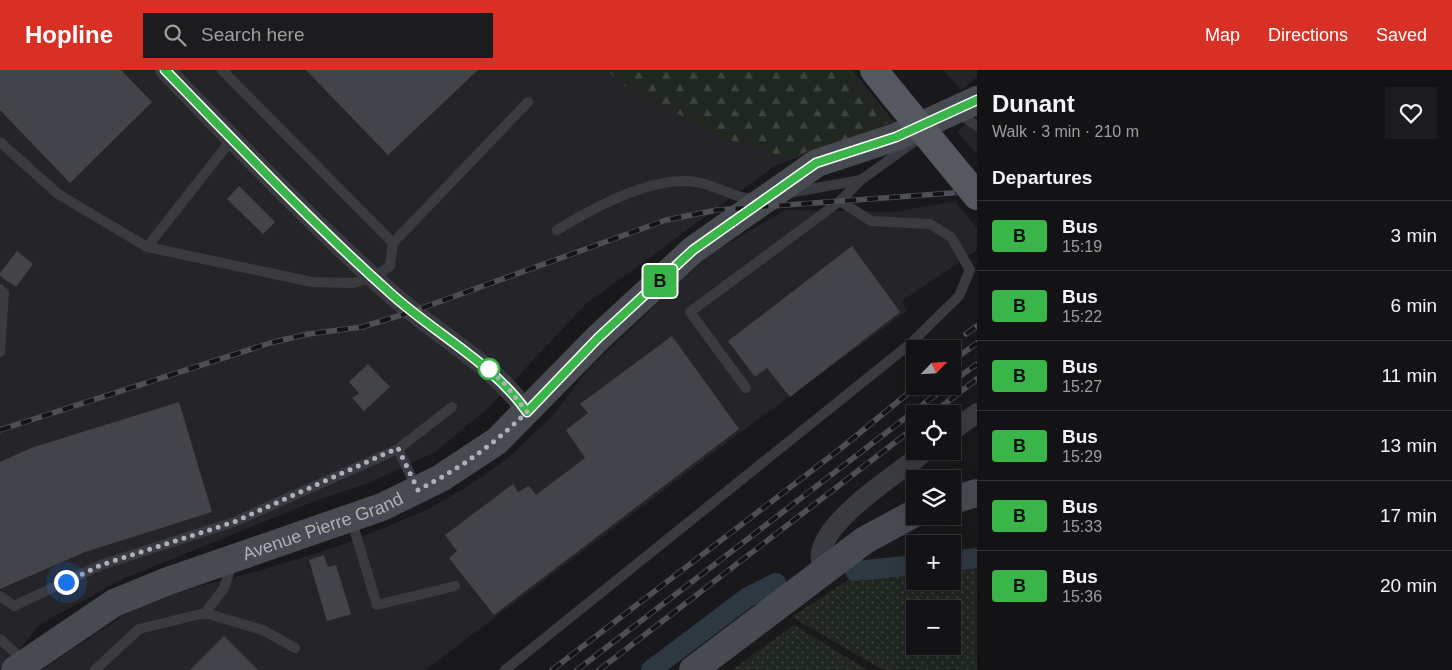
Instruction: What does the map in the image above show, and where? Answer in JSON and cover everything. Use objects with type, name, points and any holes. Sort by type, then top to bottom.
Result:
[{"type":"main road","points":[[874,70],[977,196]]},
{"type":"street","points":[[165,70],[373,278],[427,324],[489,370],[505,384],[527,412]]},
{"type":"street","name":"Avenue Pierre Grand","points":[[21,666],[114,604],[168,581],[382,507],[441,478],[497,441],[598,338],[693,250],[816,163],[970,112]]},
{"type":"street","points":[[961,425],[977,413]]},
{"type":"street","points":[[824,570],[820,560],[822,548],[842,517],[915,460]]},
{"type":"street","points":[[961,497],[977,493]]},
{"type":"street","points":[[693,670],[865,540],[906,518]]},
{"type":"lane","points":[[222,70],[393,243]]},
{"type":"lane","points":[[0,142],[58,194],[147,247],[312,282],[352,283],[373,278],[390,266],[393,243],[528,102]]},
{"type":"lane","points":[[746,388],[690,312],[840,201],[861,180],[970,112]]},
{"type":"lane","points":[[147,247],[232,139]]},
{"type":"lane","points":[[557,230],[596,206],[652,186],[689,181],[713,185],[744,199],[769,197],[861,180]]},
{"type":"lane","points":[[505,670],[910,344],[959,296],[970,270],[952,237],[930,224],[870,221],[840,201]]},
{"type":"lane","points":[[0,289],[4,293],[0,352]]},
{"type":"lane","points":[[0,596],[14,606],[101,565],[234,522],[398,448],[452,407]]},
{"type":"lane","points":[[398,448],[418,490]]},
{"type":"lane","points":[[350,518],[377,605],[455,586]]},
{"type":"lane","points":[[206,613],[224,588],[235,558]]},
{"type":"lane","points":[[95,670],[139,629],[206,613],[263,630],[295,648]]},
{"type":"lane","points":[[0,639],[21,666]]},
{"type":"shaded area","points":[[0,70],[852,70],[896,124],[776,165],[586,304],[487,409],[435,452],[369,483],[318,500],[120,580],[39,625],[10,661],[0,668]]},
{"type":"shaded area","points":[[943,70],[977,70],[977,77],[961,90]]},
{"type":"shaded area","points":[[977,116],[977,155],[957,131]]},
{"type":"shaded area","points":[[955,201],[977,228],[977,250],[902,301],[907,311],[745,429],[425,670],[41,670],[124,615],[165,595],[262,570],[342,545],[429,509],[468,486],[507,459],[555,413],[588,369],[710,254],[785,210],[895,212]]},
{"type":"green space","points":[[607,70],[847,70],[892,121],[851,138],[787,158],[729,140],[625,86]]},
{"type":"green space","points":[[977,560],[977,670],[883,670],[792,617],[849,579],[906,572],[906,590],[961,590],[961,563]]},
{"type":"green space","points":[[794,625],[868,670],[732,670]]},
{"type":"building","points":[[0,70],[121,70],[152,102],[70,183],[0,110]]},
{"type":"building","points":[[306,70],[478,70],[388,155]]},
{"type":"building","points":[[239,186],[275,222],[263,234],[227,199]]},
{"type":"building","points":[[852,246],[900,312],[790,397],[767,368],[755,377],[728,341]]},
{"type":"building","points":[[17,251],[33,264],[16,287],[0,276],[0,273]]},
{"type":"building","points":[[672,336],[739,429],[494,615],[449,558],[457,551],[445,535],[513,484],[518,492],[529,486],[536,495],[585,458],[566,430],[588,413],[580,404]]},
{"type":"building","points":[[368,364],[390,387],[364,411],[352,398],[359,393],[349,382]]},
{"type":"building","points":[[179,402],[212,512],[85,552],[0,589],[0,462],[31,448]]},
{"type":"building","points":[[324,555],[328,567],[336,565],[351,614],[327,621],[309,560]]},
{"type":"building","points":[[224,636],[258,670],[190,670]]},
{"type":"waterway","points":[[961,560],[977,558]]},
{"type":"waterway","points":[[855,571],[906,566]]},
{"type":"waterway","points":[[651,670],[748,597],[776,583]]},
{"type":"railway","points":[[0,430],[270,343],[308,334],[362,327],[411,312],[666,220],[717,210],[952,193],[977,186]]},
{"type":"railway","points":[[966,334],[977,326]]},
{"type":"railway","points":[[961,355],[977,343]]},
{"type":"railway","points":[[961,376],[977,364]]},
{"type":"railway","points":[[944,405],[977,379]]},
{"type":"railway","points":[[552,670],[840,449],[906,395]]},
{"type":"railway","points":[[577,670],[935,395]]},
{"type":"railway","points":[[599,670],[906,434]]},
{"type":"bus line","name":"B","points":[[165,70],[373,278],[427,324],[489,370],[505,384],[527,412],[598,338],[693,250],[816,163],[896,137],[977,100]]},
{"type":"route","points":[[66,582],[101,565],[234,522],[398,448],[418,490],[441,478],[497,441],[527,412],[521,402],[489,369]]}]
